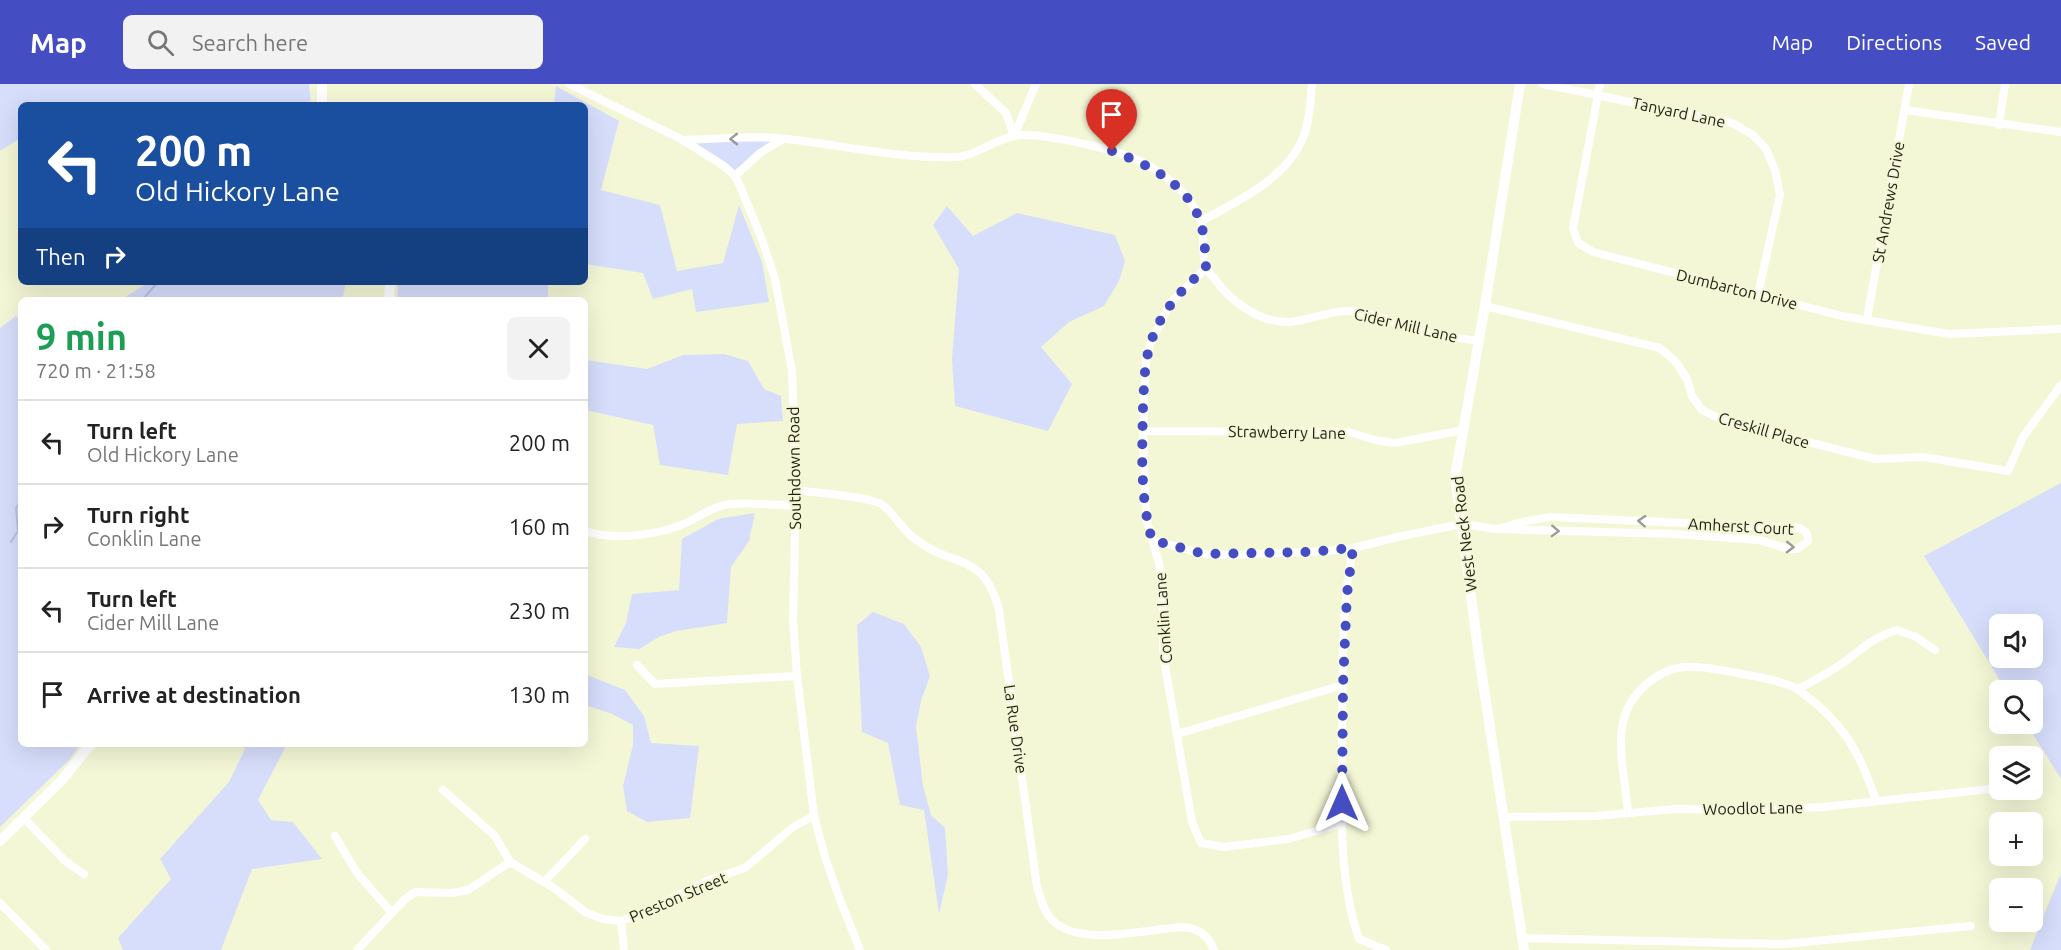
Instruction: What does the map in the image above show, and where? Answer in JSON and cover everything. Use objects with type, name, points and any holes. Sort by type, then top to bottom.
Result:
[{"type":"street","points":[[322,84],[322,102]]},
{"type":"street","name":"Southdown Road","points":[[569,84],[683,140],[724,166],[735,176],[751,208],[776,286],[792,371],[796,490],[793,620],[797,676],[814,816],[825,856],[860,950]]},
{"type":"street","points":[[975,84],[1006,113],[1014,136]]},
{"type":"street","points":[[683,140],[784,139],[908,155],[956,157],[1014,136],[1036,84]]},
{"type":"street","points":[[1200,221],[1264,184],[1292,159],[1303,138],[1310,114],[1312,84]]},
{"type":"street","name":"West Neck Road","points":[[1520,84],[1455,477],[1479,656],[1524,950]]},
{"type":"street","name":"Tanyard Lane","points":[[1543,84],[1732,123],[1753,135],[1766,149],[1775,170],[1780,195],[1758,294]]},
{"type":"street","name":"Dumbarton Drive","points":[[1600,84],[1573,228],[1578,243],[1593,252],[1842,316],[1949,334],[2061,328]]},
{"type":"street","name":"St Andrews Drive","points":[[1867,319],[1909,84]]},
{"type":"street","points":[[1999,125],[2005,84]]},
{"type":"street","points":[[1905,110],[2061,132]]},
{"type":"street","name":"Cider Mill Lane","points":[[1014,136],[1029,135],[1112,151],[1140,161],[1170,180],[1188,198],[1200,221],[1206,268],[1224,293],[1242,307],[1264,318],[1288,322],[1354,311],[1375,315],[1422,332],[1479,341]]},
{"type":"street","points":[[735,176],[760,153],[784,139]]},
{"type":"street","name":"Conklin Lane","points":[[1206,268],[1171,302],[1150,344],[1146,362],[1143,431],[1146,518],[1159,563],[1163,589],[1163,654],[1191,822],[1201,843],[1224,847],[1288,839],[1342,824]]},
{"type":"street","name":"Creskill Place","points":[[1485,306],[1660,348],[1676,362],[1687,379],[1692,396],[1702,410],[1722,420],[1875,459],[1923,457],[2008,471],[2023,437],[2061,385]]},
{"type":"street","name":"Strawberry Lane","points":[[1143,431],[1349,432],[1395,443],[1464,430]]},
{"type":"street","name":"La Rue Drive","points":[[796,490],[866,500],[882,505],[915,539],[928,548],[968,564],[983,575],[994,590],[999,610],[1037,886],[1044,908],[1053,921],[1070,932],[1090,935],[1179,927],[1195,928],[1208,937],[1214,950]]},
{"type":"street","points":[[588,532],[626,535],[662,532],[710,510],[730,504],[795,506]]},
{"type":"street","name":"Amherst Court","points":[[1462,524],[1496,530],[1673,534],[1759,540],[1789,549],[1802,547],[1808,541],[1806,532],[1800,528],[1550,517],[1496,530]]},
{"type":"street","points":[[1152,540],[1204,554],[1263,554],[1353,548],[1462,524]]},
{"type":"street","points":[[1353,548],[1347,594],[1343,685],[1342,824],[1352,921],[1359,939],[1386,950]]},
{"type":"street","points":[[1798,689],[1842,664],[1878,636],[1898,630],[1916,637],[1935,650]]},
{"type":"street","points":[[637,665],[655,684],[797,676]]},
{"type":"street","points":[[1628,813],[1621,739],[1623,720],[1631,702],[1646,684],[1662,674],[1685,666],[1763,678],[1798,689],[1836,723],[1853,745],[1866,769],[1876,801]]},
{"type":"street","points":[[1177,734],[1343,685]]},
{"type":"street","points":[[0,841],[69,773],[90,747]]},
{"type":"street","name":"Woodlot Lane","points":[[1505,817],[1596,816],[1675,808],[1766,810],[1823,807],[1989,789]]},
{"type":"street","points":[[357,950],[416,892],[453,893],[468,890],[510,862],[495,836],[443,790]]},
{"type":"street","name":"Preston Street","points":[[510,862],[544,882],[585,912],[603,919],[621,921],[654,910],[670,899],[706,881],[745,868],[793,827],[814,816]]},
{"type":"street","points":[[24,818],[65,861],[84,874]]},
{"type":"street","points":[[335,836],[357,873],[392,914]]},
{"type":"street","points":[[544,882],[585,839]]},
{"type":"street","points":[[0,903],[46,950]]},
{"type":"street","points":[[621,921],[624,950]]},
{"type":"street","points":[[1522,938],[1784,947],[1971,926]]},
{"type":"shaded area","points":[[0,84],[309,84],[311,102],[18,102],[18,140],[0,151]]},
{"type":"shaded area","points":[[556,86],[585,102],[554,102]]},
{"type":"shaded area","points":[[588,104],[619,121],[601,190],[660,205],[677,271],[723,263],[739,205],[762,262],[769,302],[696,312],[692,289],[653,299],[643,273],[588,264]]},
{"type":"shaded area","points":[[775,140],[764,146],[734,171],[692,142]]},
{"type":"shaded area","points":[[947,206],[973,236],[1017,213],[1115,235],[1125,261],[1119,281],[1104,306],[1069,322],[1041,347],[1072,384],[1048,431],[955,406],[952,359],[959,269],[933,225]]},
{"type":"shaded area","points":[[144,285],[345,285],[343,297],[126,297]]},
{"type":"shaded area","points":[[398,285],[548,285],[548,297],[397,297]]},
{"type":"shaded area","points":[[16,316],[18,318],[18,747],[79,747],[69,760],[0,827],[0,328]]},
{"type":"shaded area","points":[[724,354],[748,361],[764,389],[781,396],[783,421],[737,424],[728,475],[660,465],[653,425],[588,411],[588,360],[647,369],[683,355]]},
{"type":"shaded area","points":[[2061,483],[2061,779],[2043,750],[2043,746],[2040,746],[2033,734],[2043,734],[2043,680],[2000,680],[1993,668],[2043,668],[2043,614],[1989,614],[1989,662],[1924,556]]},
{"type":"shaded area","points":[[755,513],[749,541],[731,567],[727,623],[676,631],[659,637],[639,649],[614,647],[626,623],[632,594],[679,590],[682,539],[718,519]]},
{"type":"shaded area","points":[[873,612],[904,624],[921,647],[930,676],[921,701],[916,726],[923,786],[931,815],[945,828],[948,875],[939,914],[924,810],[900,805],[888,743],[862,732],[857,625]]},
{"type":"shaded area","points":[[588,675],[625,690],[644,716],[651,743],[699,746],[690,818],[647,822],[627,811],[623,786],[633,745],[633,725],[612,714],[588,706]]},
{"type":"shaded area","points":[[243,747],[285,747],[258,800],[271,820],[293,822],[322,859],[252,869],[221,950],[123,950],[118,938],[171,879],[160,859],[229,782],[245,749]]},
{"type":"shaded area","points":[[2061,873],[2061,950],[2030,950],[2037,932],[2043,932],[2043,918]]},
{"type":"waterway","points":[[145,297],[155,285]]},
{"type":"waterway","points":[[18,505],[16,508],[18,531]]},
{"type":"waterway","points":[[11,542],[18,531]]},
{"type":"route","points":[[1112,151],[1140,161],[1170,180],[1188,198],[1200,221],[1204,242],[1206,268],[1171,302],[1150,344],[1146,362],[1143,472],[1146,518],[1152,540],[1204,554],[1309,552],[1353,548],[1348,572],[1343,685],[1342,803]]}]
